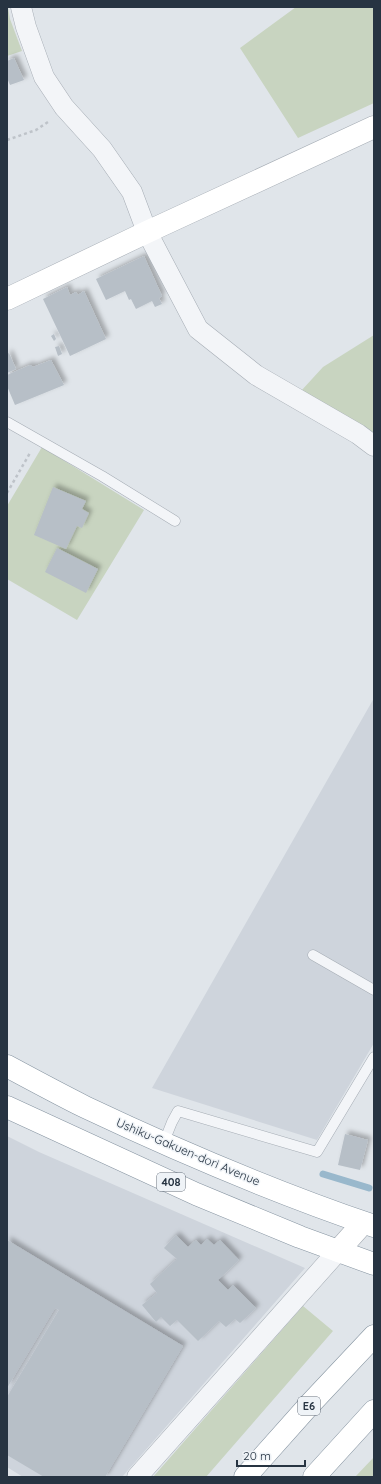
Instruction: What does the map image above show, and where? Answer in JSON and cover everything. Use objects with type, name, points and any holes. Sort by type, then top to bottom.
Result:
[{"type":"main road","points":[[7,299],[147,232],[374,127]]},
{"type":"main road","name":"Ushiku-Gakuen-dori Avenue","points":[[7,1066],[84,1107],[164,1142],[294,1197],[370,1220]]},
{"type":"main road","name":"408","points":[[7,1107],[196,1194],[374,1264]]},
{"type":"main road","points":[[338,1251],[370,1220]]},
{"type":"main road","name":"E6","points":[[245,1477],[311,1403],[374,1336]]},
{"type":"main road","points":[[314,1477],[374,1411]]},
{"type":"street","points":[[21,7],[26,27],[44,77],[68,111],[102,149],[132,192],[147,232],[198,329],[256,375],[358,434],[374,446]]},
{"type":"street","points":[[137,1477],[338,1251]]},
{"type":"lane","points":[[7,422],[175,521]]},
{"type":"lane","points":[[313,955],[374,990]]},
{"type":"lane","points":[[164,1142],[178,1111],[317,1152],[374,1057]]},
{"type":"path","points":[[7,140],[36,130],[68,111]]},
{"type":"path","points":[[7,493],[38,439]]},
{"type":"shaded area","points":[[374,698],[374,1043],[317,1140],[152,1088]]},
{"type":"shaded area","points":[[7,1136],[39,1152],[305,1268],[122,1477],[23,1477],[7,1467]]},
{"type":"green space","points":[[7,7],[22,51],[7,56]]},
{"type":"green space","points":[[296,7],[374,7],[374,103],[298,138],[240,48]]},
{"type":"green space","points":[[374,335],[374,437],[301,391],[323,367]]},
{"type":"green space","points":[[42,447],[144,510],[77,620],[7,579],[7,506]]},
{"type":"green space","points":[[303,1306],[333,1331],[206,1477],[153,1477]]},
{"type":"green space","points":[[374,1457],[374,1477],[355,1477]]},
{"type":"building","points":[[14,58],[24,80],[10,85],[7,78],[7,61]]},
{"type":"building","points":[[144,256],[162,296],[159,298],[162,304],[155,307],[152,301],[136,309],[131,299],[129,300],[125,291],[106,300],[96,279]]},
{"type":"building","points":[[67,287],[70,295],[76,292],[78,295],[84,291],[106,339],[70,356],[43,299]]},
{"type":"building","points":[[54,334],[56,339],[54,341],[51,336]]},
{"type":"building","points":[[59,346],[62,354],[58,356],[55,347]]},
{"type":"building","points":[[9,353],[16,369],[7,373],[7,354]]},
{"type":"building","points":[[51,360],[64,385],[15,405],[7,386],[7,375],[30,365],[33,367]]},
{"type":"building","points":[[53,487],[86,501],[82,509],[89,513],[82,528],[77,526],[66,549],[34,535]]},
{"type":"building","points":[[57,548],[98,569],[86,593],[45,572]]},
{"type":"building","points":[[345,1134],[368,1140],[360,1170],[338,1165]]},
{"type":"building","points":[[176,1235],[188,1247],[196,1240],[201,1245],[207,1239],[214,1245],[220,1240],[239,1260],[218,1280],[228,1290],[233,1285],[256,1308],[240,1323],[235,1319],[226,1327],[219,1321],[198,1341],[177,1320],[170,1326],[161,1317],[156,1322],[142,1305],[157,1293],[150,1284],[177,1259],[164,1248]]},
{"type":"building","points":[[7,1240],[183,1346],[105,1477],[44,1477],[7,1455],[7,1397],[59,1310],[55,1308],[7,1388]]},
{"type":"waterway","points":[[323,1174],[369,1188]]}]
